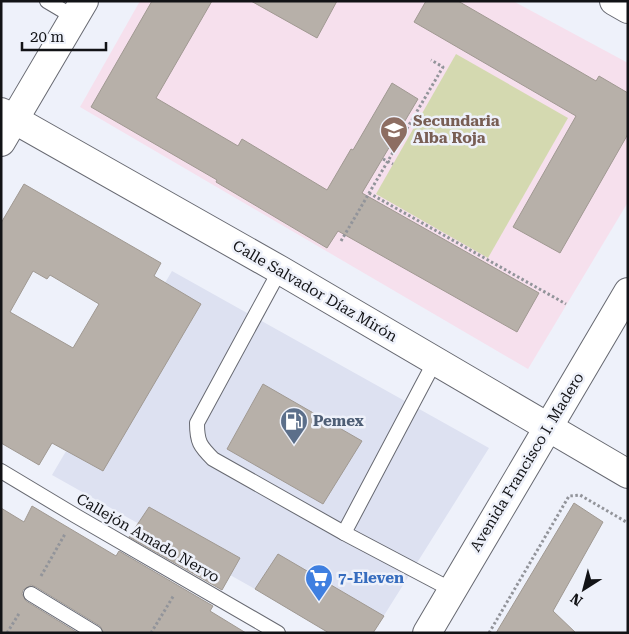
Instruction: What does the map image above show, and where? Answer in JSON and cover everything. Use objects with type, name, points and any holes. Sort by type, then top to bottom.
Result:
[{"type":"main road","points":[[614,1],[628,9]]},
{"type":"main road","points":[[6,125],[79,9]]},
{"type":"main road","name":"Calle Salvador Díaz Mirón","points":[[6,125],[280,270],[628,474]]},
{"type":"main road","name":"Avenida Francisco I. Madero","points":[[427,633],[628,292]]},
{"type":"lane","points":[[47,1],[79,9]]},
{"type":"lane","points":[[280,270],[197,423],[197,437],[201,447],[213,459],[344,533],[452,590]]},
{"type":"lane","points":[[344,533],[434,361]]},
{"type":"lane","name":"Callejón Amado Nervo","points":[[1,471],[278,633]]},
{"type":"lane","points":[[31,594],[95,633]]},
{"type":"path","points":[[341,241],[443,67],[431,60]]},
{"type":"path","points":[[383,159],[393,164]]},
{"type":"path","points":[[369,192],[566,304]]},
{"type":"path","points":[[490,633],[569,496],[580,495],[628,522]]},
{"type":"path","points":[[151,633],[184,578]]},
{"type":"shaded area","name":"Secundaria Alba Roja","points":[[140,1],[513,1],[628,63],[628,202],[528,369],[80,107]]},
{"type":"shaded area","points":[[172,271],[489,448],[373,633],[329,633],[255,589],[52,475]]},
{"type":"green space","points":[[456,54],[568,118],[488,258],[376,194]]},
{"type":"building","points":[[152,1],[212,1],[156,98],[238,146],[242,139],[327,190],[392,83],[418,99],[362,193],[539,293],[517,332],[338,231],[327,248],[216,182],[217,180],[91,107]]},
{"type":"building","points":[[251,1],[337,1],[317,38]]},
{"type":"building","points":[[426,1],[458,1],[596,81],[599,76],[628,93],[628,134],[560,253],[513,227],[576,116],[414,22]]},
{"type":"building","points":[[24,184],[161,263],[154,276],[201,304],[103,471],[52,443],[39,465],[1,443],[1,223]],"holes":[[[33,271],[47,279],[50,275],[99,304],[73,348],[10,312]]]},
{"type":"building","name":"Pemex","points":[[263,384],[362,441],[323,504],[227,449]]},
{"type":"building","points":[[574,503],[603,522],[553,611],[576,633],[496,633]]},
{"type":"building","points":[[32,506],[116,556],[119,551],[213,606],[210,611],[246,633],[104,633],[100,626],[31,585],[23,590],[22,594],[26,601],[78,633],[1,633],[1,508],[24,522]]},
{"type":"building","points":[[149,507],[240,558],[222,590],[129,537]]},
{"type":"building","name":"7-Eleven","points":[[278,554],[384,616],[373,633],[329,633],[255,589]]},
{"type":"place","name":"Secundaria Alba Roja","points":[[394,154]]},
{"type":"place","name":"Pemex","points":[[294,445]]},
{"type":"place","name":"7-Eleven","points":[[319,602]]}]
